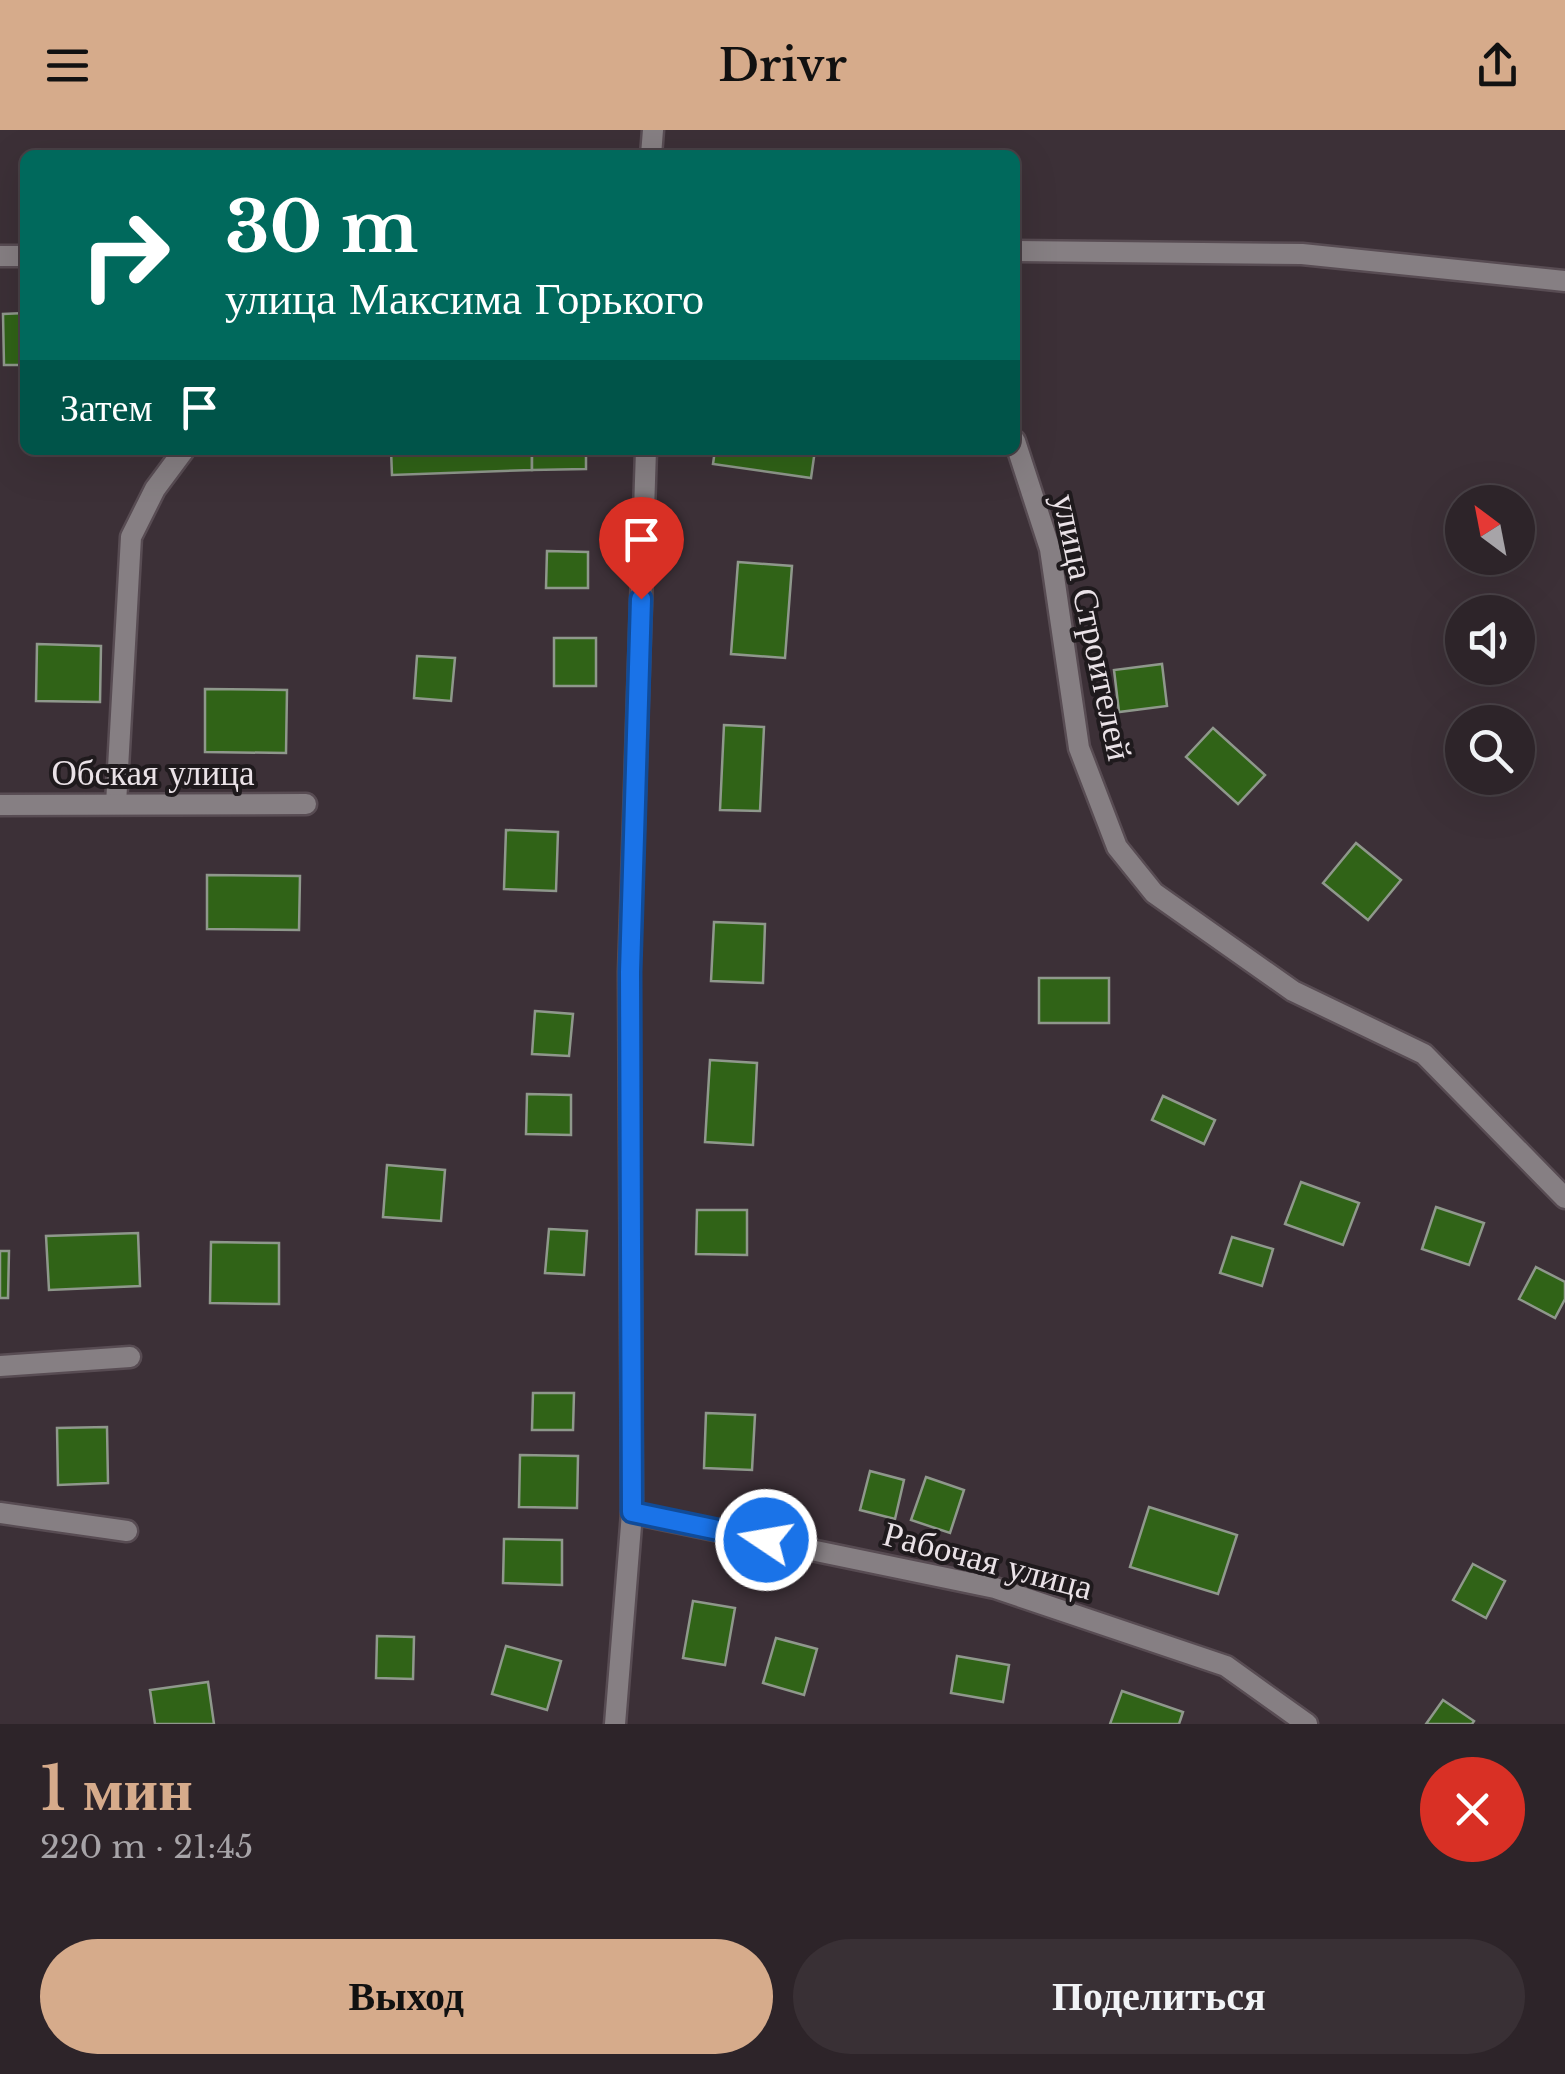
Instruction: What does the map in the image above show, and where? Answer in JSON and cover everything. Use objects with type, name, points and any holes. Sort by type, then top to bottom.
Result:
[{"type":"street","points":[[1020,251],[1302,254],[1565,281]]},
{"type":"street","points":[[116,804],[131,536],[155,490],[180,455]]},
{"type":"street","points":[[615,1724],[632,1512],[630,972],[646,455]]},
{"type":"street","name":"улица Строителей","points":[[1020,455],[1050,549],[1080,748],[1117,847],[1154,893],[1294,992],[1424,1054],[1565,1198]]},
{"type":"street","name":"Обская улица","points":[[0,805],[306,804]]},
{"type":"street","points":[[0,1366],[130,1357]]},
{"type":"street","name":"Рабочая улица","points":[[632,1512],[995,1588],[1226,1666],[1307,1724]]},
{"type":"street","points":[[0,1513],[128,1530]]},
{"type":"building","points":[[20,313],[20,365],[4,365],[3,314]]},
{"type":"building","points":[[391,455],[532,455],[532,470],[392,475]]},
{"type":"building","points":[[532,455],[586,455],[586,469],[532,470]]},
{"type":"building","points":[[714,455],[814,455],[811,478],[713,464]]},
{"type":"building","points":[[547,551],[588,552],[588,588],[546,588]]},
{"type":"building","points":[[738,562],[792,566],[785,658],[731,654]]},
{"type":"building","points":[[554,638],[596,638],[596,686],[554,686]]},
{"type":"building","points":[[37,644],[101,646],[100,702],[36,701]]},
{"type":"building","points":[[417,656],[455,658],[451,701],[414,698]]},
{"type":"building","points":[[1162,664],[1167,706],[1119,712],[1114,670]]},
{"type":"building","points":[[205,689],[287,690],[286,753],[205,752]]},
{"type":"building","points":[[724,725],[764,727],[760,811],[720,810]]},
{"type":"building","points":[[1213,728],[1265,775],[1238,804],[1186,757]]},
{"type":"building","points":[[506,830],[558,832],[556,891],[504,889]]},
{"type":"building","points":[[1356,843],[1401,880],[1368,920],[1323,883]]},
{"type":"building","points":[[207,875],[300,876],[299,930],[207,929]]},
{"type":"building","points":[[714,922],[765,924],[763,983],[711,981]]},
{"type":"building","points":[[1039,978],[1109,978],[1109,1023],[1039,1023]]},
{"type":"building","points":[[535,1011],[573,1014],[569,1056],[532,1054]]},
{"type":"building","points":[[710,1060],[757,1063],[753,1145],[705,1142]]},
{"type":"building","points":[[527,1094],[571,1095],[571,1135],[526,1134]]},
{"type":"building","points":[[1163,1096],[1215,1120],[1204,1144],[1152,1120]]},
{"type":"building","points":[[387,1165],[445,1170],[441,1221],[383,1217]]},
{"type":"building","points":[[1301,1182],[1359,1203],[1343,1245],[1285,1224]]},
{"type":"building","points":[[1436,1207],[1484,1223],[1469,1265],[1422,1249]]},
{"type":"building","points":[[697,1210],[747,1210],[747,1255],[696,1254]]},
{"type":"building","points":[[549,1229],[587,1231],[584,1275],[545,1273]]},
{"type":"building","points":[[138,1233],[140,1286],[49,1290],[46,1236]]},
{"type":"building","points":[[1232,1237],[1273,1249],[1262,1286],[1220,1273]]},
{"type":"building","points":[[211,1242],[279,1243],[279,1304],[210,1303]]},
{"type":"building","points":[[0,1251],[9,1251],[8,1298],[0,1298]]},
{"type":"building","points":[[1536,1267],[1565,1282],[1565,1299],[1555,1318],[1519,1299]]},
{"type":"building","points":[[533,1393],[574,1393],[573,1430],[532,1430]]},
{"type":"building","points":[[706,1413],[755,1415],[752,1470],[704,1468]]},
{"type":"building","points":[[107,1427],[108,1483],[58,1485],[57,1428]]},
{"type":"building","points":[[520,1455],[578,1456],[577,1508],[519,1507]]},
{"type":"building","points":[[870,1471],[904,1480],[895,1519],[860,1510]]},
{"type":"building","points":[[926,1477],[964,1490],[950,1533],[911,1520]]},
{"type":"building","points":[[1149,1507],[1237,1535],[1218,1594],[1130,1567]]},
{"type":"building","points":[[504,1539],[562,1540],[562,1585],[503,1583]]},
{"type":"building","points":[[1473,1564],[1505,1581],[1486,1618],[1453,1600]]},
{"type":"building","points":[[693,1601],[735,1608],[725,1665],[683,1658]]},
{"type":"building","points":[[377,1636],[414,1637],[413,1679],[376,1678]]},
{"type":"building","points":[[776,1638],[817,1649],[804,1695],[763,1683]]},
{"type":"building","points":[[506,1646],[561,1661],[547,1710],[492,1694]]},
{"type":"building","points":[[957,1656],[1009,1665],[1003,1702],[951,1693]]},
{"type":"building","points":[[208,1682],[214,1724],[155,1724],[150,1690]]},
{"type":"building","points":[[1122,1691],[1183,1712],[1179,1724],[1110,1724]]},
{"type":"building","points":[[1443,1700],[1474,1721],[1472,1724],[1426,1724]]},
{"type":"route","points":[[641,599],[630,972],[632,1512],[766,1540]]}]
